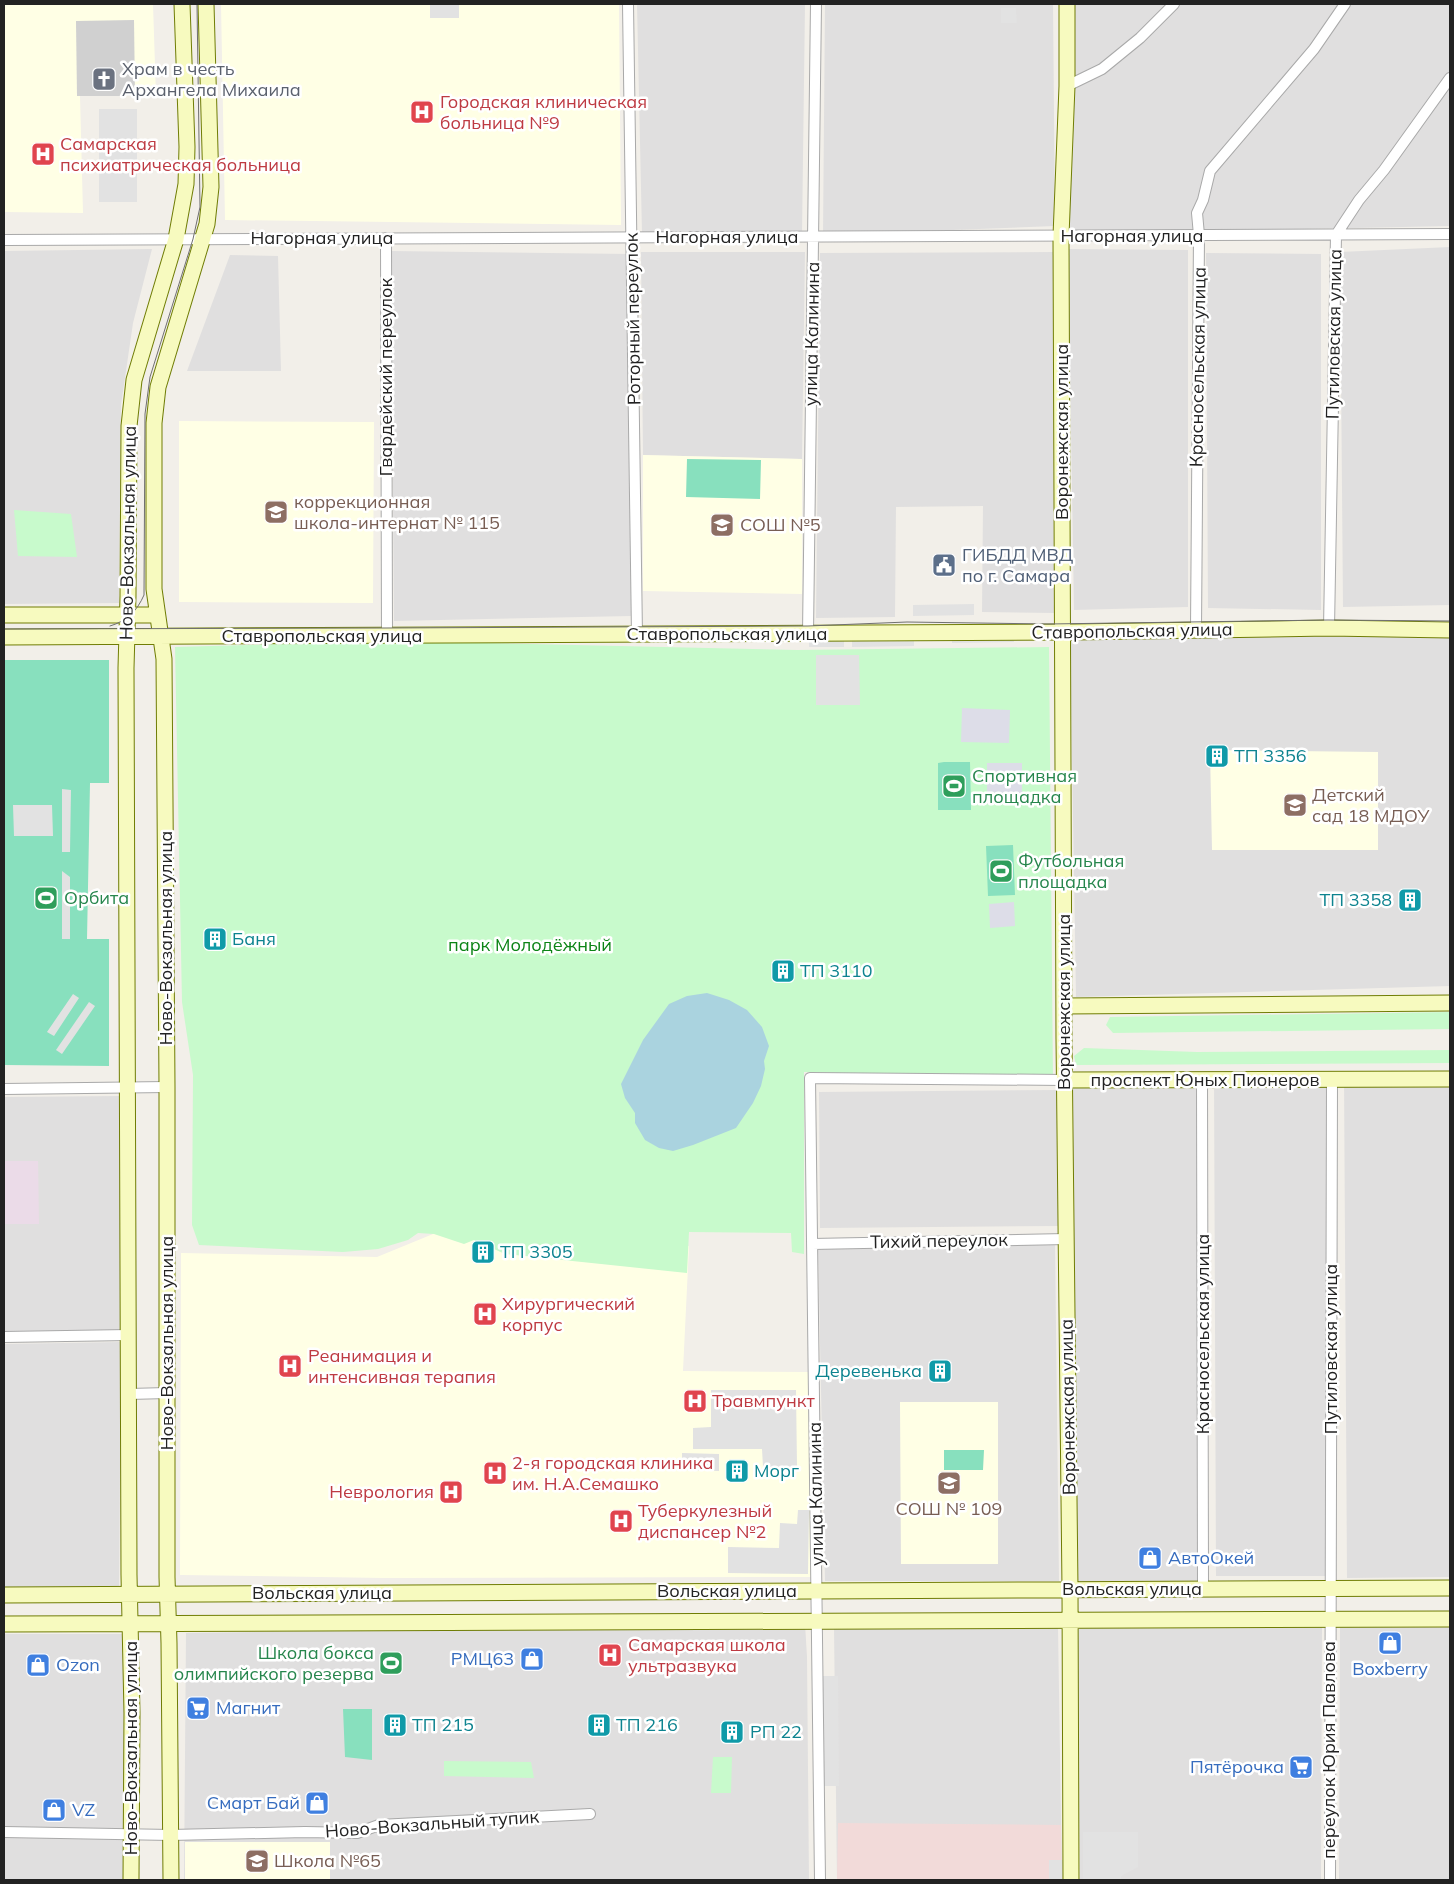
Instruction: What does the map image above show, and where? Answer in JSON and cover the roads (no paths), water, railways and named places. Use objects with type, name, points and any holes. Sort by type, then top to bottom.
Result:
[{"type":"main road","name":"Ново-Вокзальная улица","points":[[132,1880],[128,1335],[127,636],[129,426],[134,380],[176,239],[184,201],[187,158],[182,4]]},
{"type":"main road","name":"Ново-Вокзальная улица","points":[[171,1880],[168,1623],[164,659],[154,589],[154,423],[158,387],[203,239],[210,208],[206,4]]},
{"type":"main road","name":"Воронежская улица","points":[[1067,4],[1067,86],[1061,236],[1064,1080],[1070,1589],[1071,1880]]},
{"type":"main road","points":[[4,614],[157,615]]},
{"type":"main road","name":"Ставропольская улица","points":[[4,637],[808,634],[1329,628],[1450,630]]},
{"type":"main road","points":[[1064,1006],[1450,1003]]},
{"type":"main road","name":"проспект Юных Пионеров","points":[[1064,1080],[1450,1079]]},
{"type":"main road","name":"Вольская улица","points":[[4,1595],[1450,1588]]},
{"type":"main road","name":"Вольская улица","points":[[4,1624],[1450,1619]]},
{"type":"street","name":"Роторный переулок","points":[[628,4],[637,634]]},
{"type":"street","name":"улица Калинина","points":[[808,634],[816,4]]},
{"type":"street","points":[[1067,86],[1102,69],[1140,38],[1174,4]]},
{"type":"street","name":"Красносельская улица","points":[[1196,630],[1198,213],[1210,171],[1314,50],[1345,4]]},
{"type":"street","name":"Путиловская улица","points":[[1329,628],[1336,235],[1359,200],[1384,170],[1450,78]]},
{"type":"street","name":"Нагорная улица","points":[[4,240],[1450,234]]},
{"type":"street","name":"Гвардейский переулок","points":[[386,238],[386,636]]},
{"type":"street","name":"улица Калинина","points":[[810,1078],[816,1620],[819,1665],[820,1880]]},
{"type":"street","name":"проспект Юных Пионеров","points":[[810,1078],[1064,1080]]},
{"type":"street","name":"Путиловская улица","points":[[1329,1619],[1331,1588],[1332,1079]]},
{"type":"street","name":"Красносельская улица","points":[[1202,1080],[1203,1589]]},
{"type":"street","points":[[4,1089],[167,1088]]},
{"type":"street","name":"Тихий переулок","points":[[812,1244],[1066,1240]]},
{"type":"street","points":[[4,1337],[128,1335]]},
{"type":"street","points":[[129,1394],[168,1393]]},
{"type":"street","name":"переулок Юрия Павлова","points":[[1329,1619],[1330,1880]]},
{"type":"street","name":"Ново-Вокзальный тупик","points":[[4,1832],[171,1835],[305,1832],[357,1833],[379,1824],[590,1814]]},
{"type":"water","points":[[707,993],[729,1000],[747,1010],[762,1027],[769,1046],[764,1061],[765,1069],[761,1086],[753,1103],[736,1128],[673,1151],[659,1148],[645,1140],[635,1123],[635,1113],[625,1098],[621,1084],[643,1040],[669,1004],[687,996]]},
{"type":"tram line","points":[[110,626],[131,615],[144,595],[145,414],[150,377],[193,239],[200,207],[197,4]]},
{"type":"tram line","points":[[4,629],[808,626],[907,622],[1048,624],[1328,620],[1450,621]]},
{"type":"place","name":"Храм в честь Архангела Михаила","points":[[104,79]]},
{"type":"place","name":"Городская клиническая больница №9","points":[[422,112]]},
{"type":"place","name":"Самарская психиатрическая больница","points":[[43,154]]},
{"type":"place","name":"коррекционная школа-интернат № 115","points":[[276,512]]},
{"type":"place","name":"СОШ №5","points":[[722,525]]},
{"type":"place","name":"ГИБДД МВД по г. Самара","points":[[944,565]]},
{"type":"place","name":"ТП 3356","points":[[1217,756]]},
{"type":"place","name":"Спортивная площадка","points":[[954,786]]},
{"type":"place","name":"Детский сад 18 МДОУ","points":[[1295,805]]},
{"type":"place","name":"Футбольная площадка","points":[[1001,871]]},
{"type":"place","name":"Орбита","points":[[46,898]]},
{"type":"place","name":"ТП 3358","points":[[1410,900]]},
{"type":"place","name":"Баня","points":[[215,939]]},
{"type":"place","name":"ТП 3110","points":[[783,971]]},
{"type":"place","name":"ТП 3305","points":[[483,1252]]},
{"type":"place","name":"Хирургический корпус","points":[[485,1314]]},
{"type":"place","name":"Реанимация и интенсивная терапия","points":[[290,1366]]},
{"type":"place","name":"Деревенька","points":[[940,1371]]},
{"type":"place","name":"Травмпункт","points":[[695,1401]]},
{"type":"place","name":"Морг","points":[[737,1471]]},
{"type":"place","name":"2-я городская клиника им. Н.А.Семашко","points":[[495,1473]]},
{"type":"place","name":"СОШ № 109","points":[[949,1483]]},
{"type":"place","name":"Неврология","points":[[451,1492]]},
{"type":"place","name":"Туберкулезный диспансер №2","points":[[621,1521]]},
{"type":"place","name":"АвтоОкей","points":[[1150,1558]]},
{"type":"place","name":"Boxberry","points":[[1390,1643]]},
{"type":"place","name":"Самарская школа ультразвука","points":[[610,1655]]},
{"type":"place","name":"РМЦ63","points":[[532,1659]]},
{"type":"place","name":"Школа бокса олимпийского резерва","points":[[391,1663]]},
{"type":"place","name":"Ozon","points":[[38,1665]]},
{"type":"place","name":"Магнит","points":[[198,1708]]},
{"type":"place","name":"ТП 215","points":[[395,1725]]},
{"type":"place","name":"ТП 216","points":[[599,1725]]},
{"type":"place","name":"РП 22","points":[[732,1732]]},
{"type":"place","name":"Пятёрочка","points":[[1301,1767]]},
{"type":"place","name":"Смарт Бай","points":[[317,1803]]},
{"type":"place","name":"VZ","points":[[54,1810]]},
{"type":"place","name":"Школа №65","points":[[257,1861]]},
{"type":"park label","name":"парк Молодёжный","points":[[530,945]]}]
